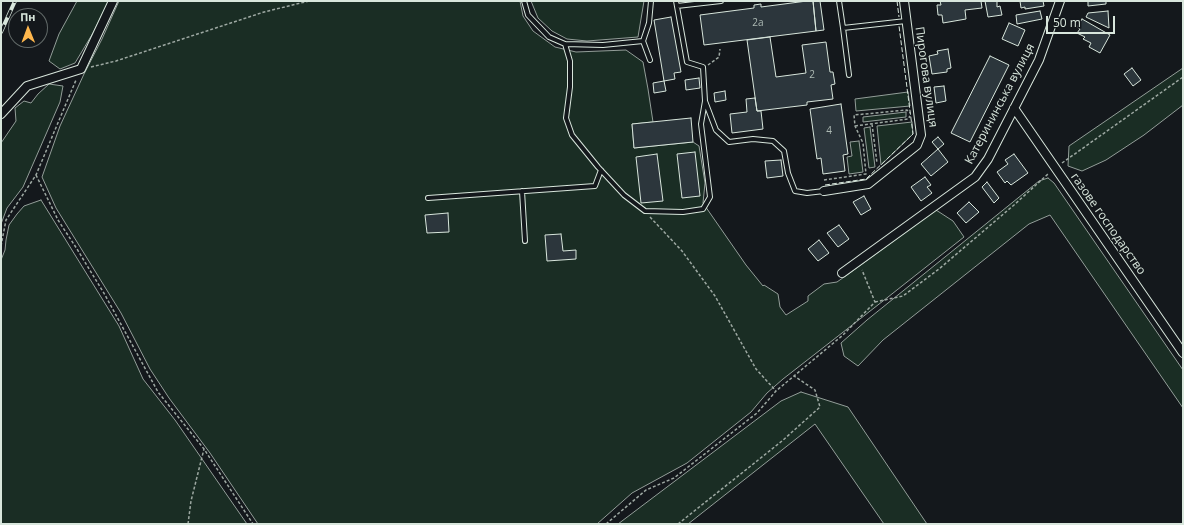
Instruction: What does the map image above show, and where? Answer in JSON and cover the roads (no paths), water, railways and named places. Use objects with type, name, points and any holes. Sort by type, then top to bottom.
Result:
[{"type":"street","points":[[1,114],[27,86],[81,68],[112,1]]},
{"type":"street","name":"Пирогова вулиця","points":[[824,190],[868,184],[917,145],[922,135],[915,114],[904,1]]},
{"type":"street","name":"Катерининська вулиця","points":[[842,273],[975,177],[988,159],[1039,60],[1060,1]]},
{"type":"street","name":"газове господарство","points":[[1014,108],[1183,353]]},
{"type":"lane","points":[[524,1],[528,15],[549,37],[565,44],[602,45],[643,41]]},
{"type":"lane","points":[[650,60],[643,41],[649,23],[651,1]]},
{"type":"lane","points":[[565,44],[570,61],[570,87],[566,118],[572,135],[601,170],[624,195],[645,212],[684,212],[703,209],[710,197],[701,124],[705,101],[703,67],[687,62],[676,1]]},
{"type":"lane","points":[[677,6],[721,1]]},
{"type":"lane","points":[[839,1],[849,75]]},
{"type":"lane","points":[[843,28],[906,21]]},
{"type":"lane","points":[[705,101],[716,130],[729,142],[753,139],[773,141],[784,151],[788,174],[795,191],[808,193],[824,190]]},
{"type":"lane","points":[[428,198],[595,186],[601,170]]},
{"type":"lane","points":[[522,191],[525,241]]},
{"type":"railway","points":[[1,32],[15,1]]}]
